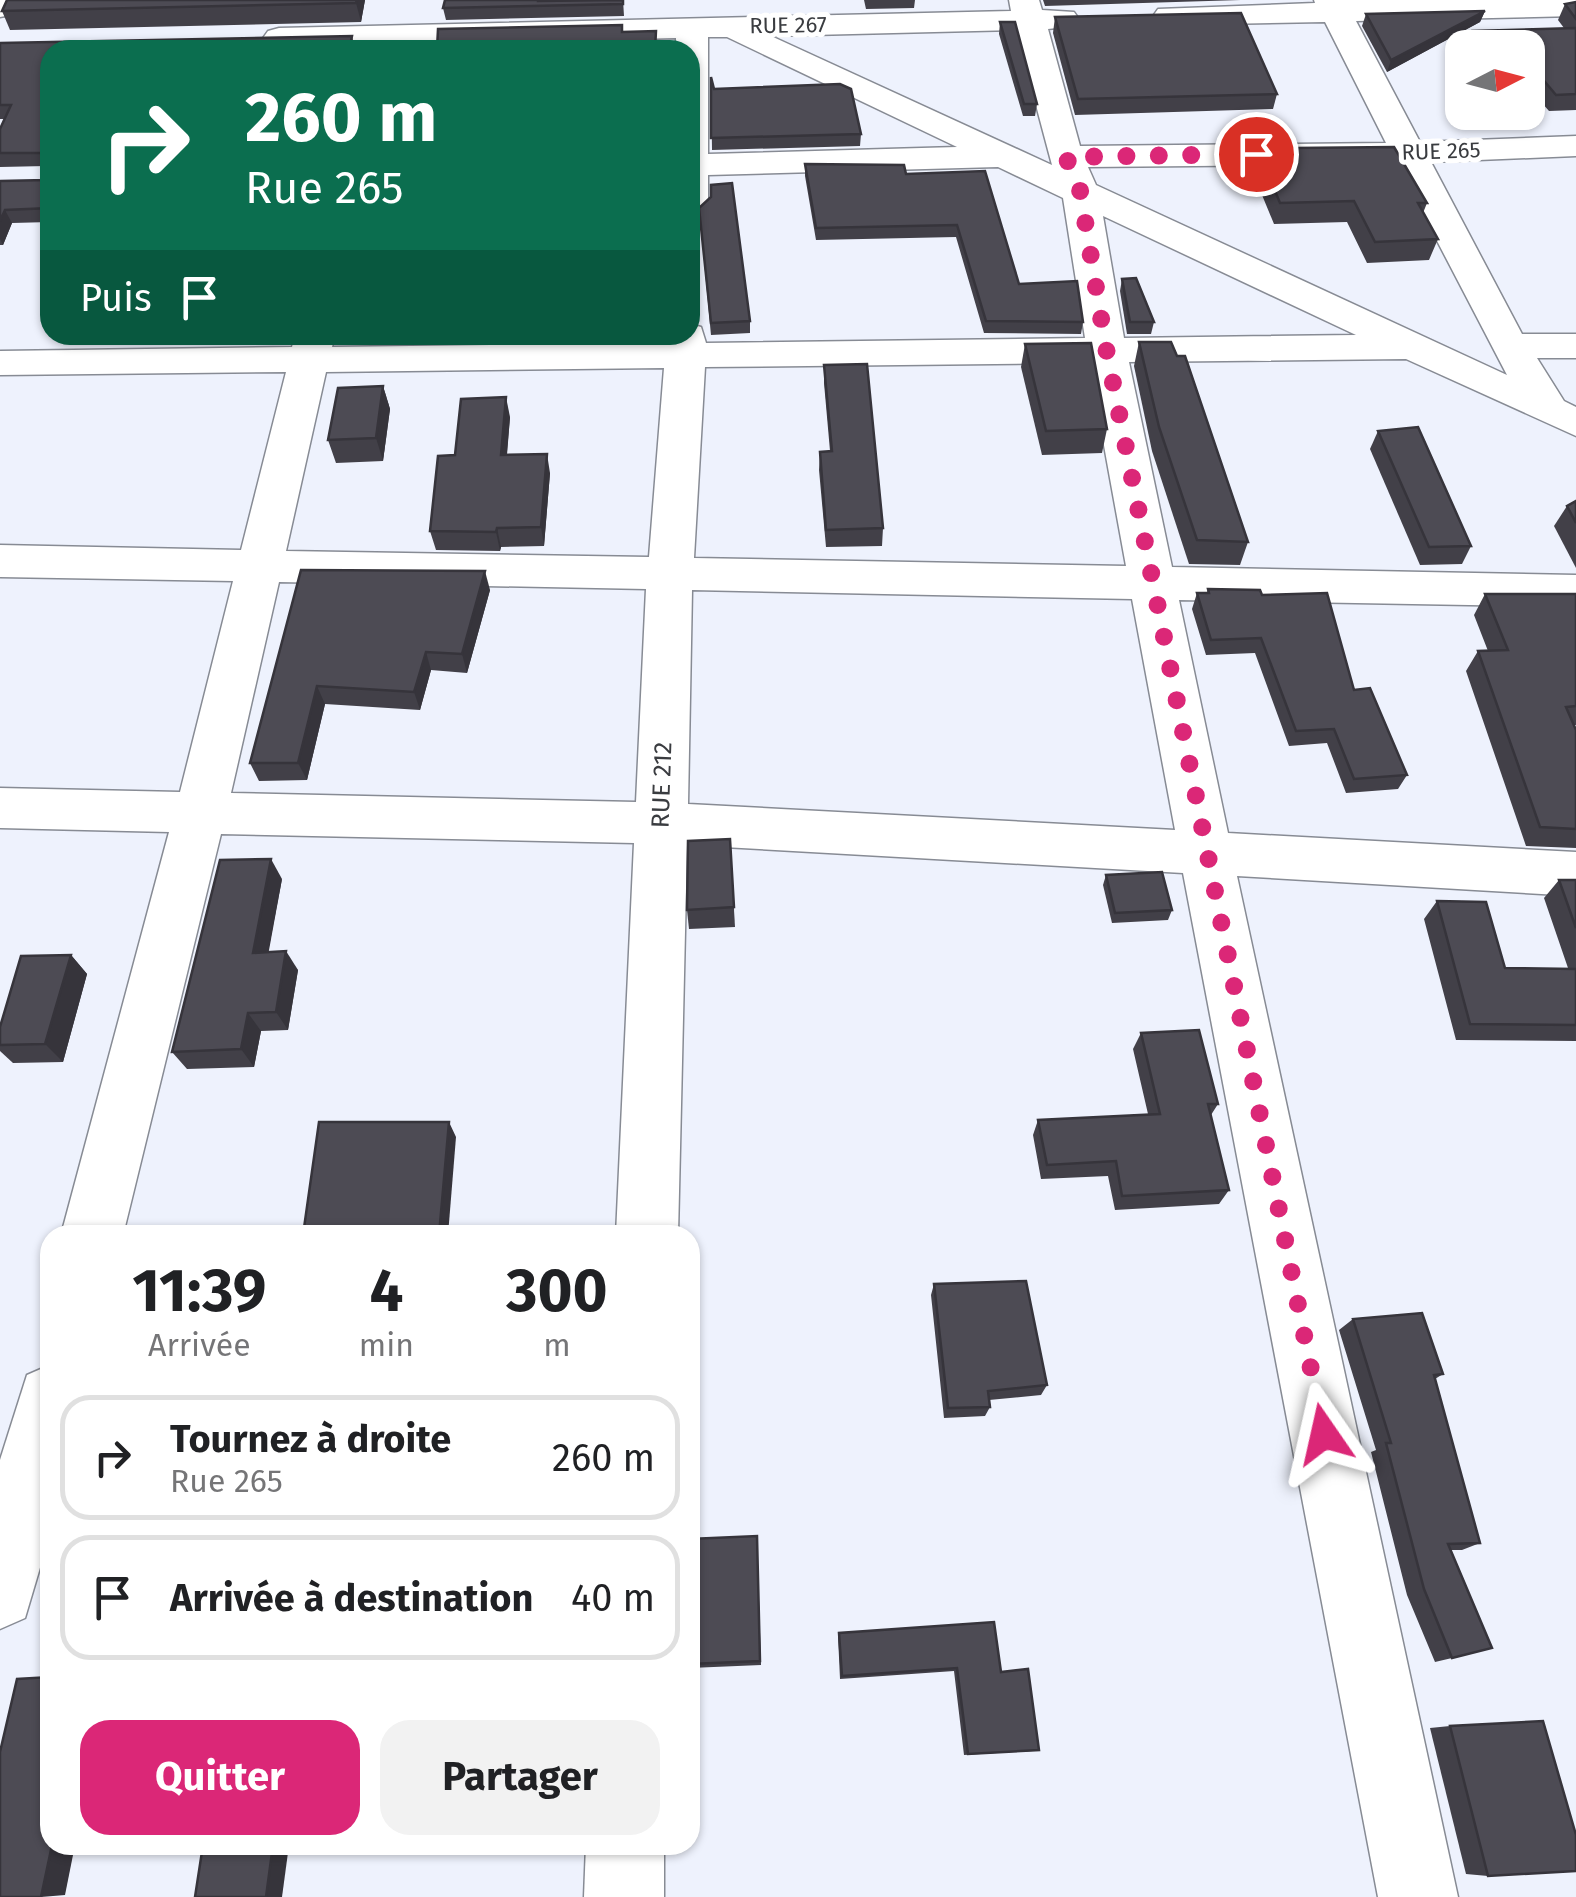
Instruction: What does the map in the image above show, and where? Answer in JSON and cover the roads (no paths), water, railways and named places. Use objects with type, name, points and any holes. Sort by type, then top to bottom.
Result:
[{"type":"street","points":[[0,8],[4,0]]},
{"type":"street","points":[[395,40],[406,0]]},
{"type":"street","points":[[1332,6],[1509,346],[1562,416]]},
{"type":"street","points":[[1144,17],[1332,6],[1576,7]]},
{"type":"street","points":[[1027,10],[1073,174],[1206,856],[1418,1897]]},
{"type":"street","name":"RUE 267","points":[[422,40],[687,12],[1027,10],[1087,18]]},
{"type":"street","points":[[688,40],[687,12],[1008,157],[1073,174],[1562,416]]},
{"type":"street","name":"RUE 267","points":[[258,38],[312,40]]},
{"type":"street","name":"RUE 265","points":[[1073,174],[1408,152],[1576,146]]},
{"type":"street","points":[[700,165],[1008,157]]},
{"type":"street","name":"RUE 212","points":[[647,1225],[670,572],[687,345]]},
{"type":"street","points":[[1509,346],[1576,346]]},
{"type":"street","points":[[0,363],[312,348],[1416,347]]},
{"type":"street","points":[[95,1225],[200,814],[312,348]]},
{"type":"street","points":[[0,561],[1576,591]]},
{"type":"street","points":[[0,808],[661,823],[1576,874]]},
{"type":"street","points":[[0,1593],[40,1437]]},
{"type":"street","points":[[624,1897],[626,1855]]}]
